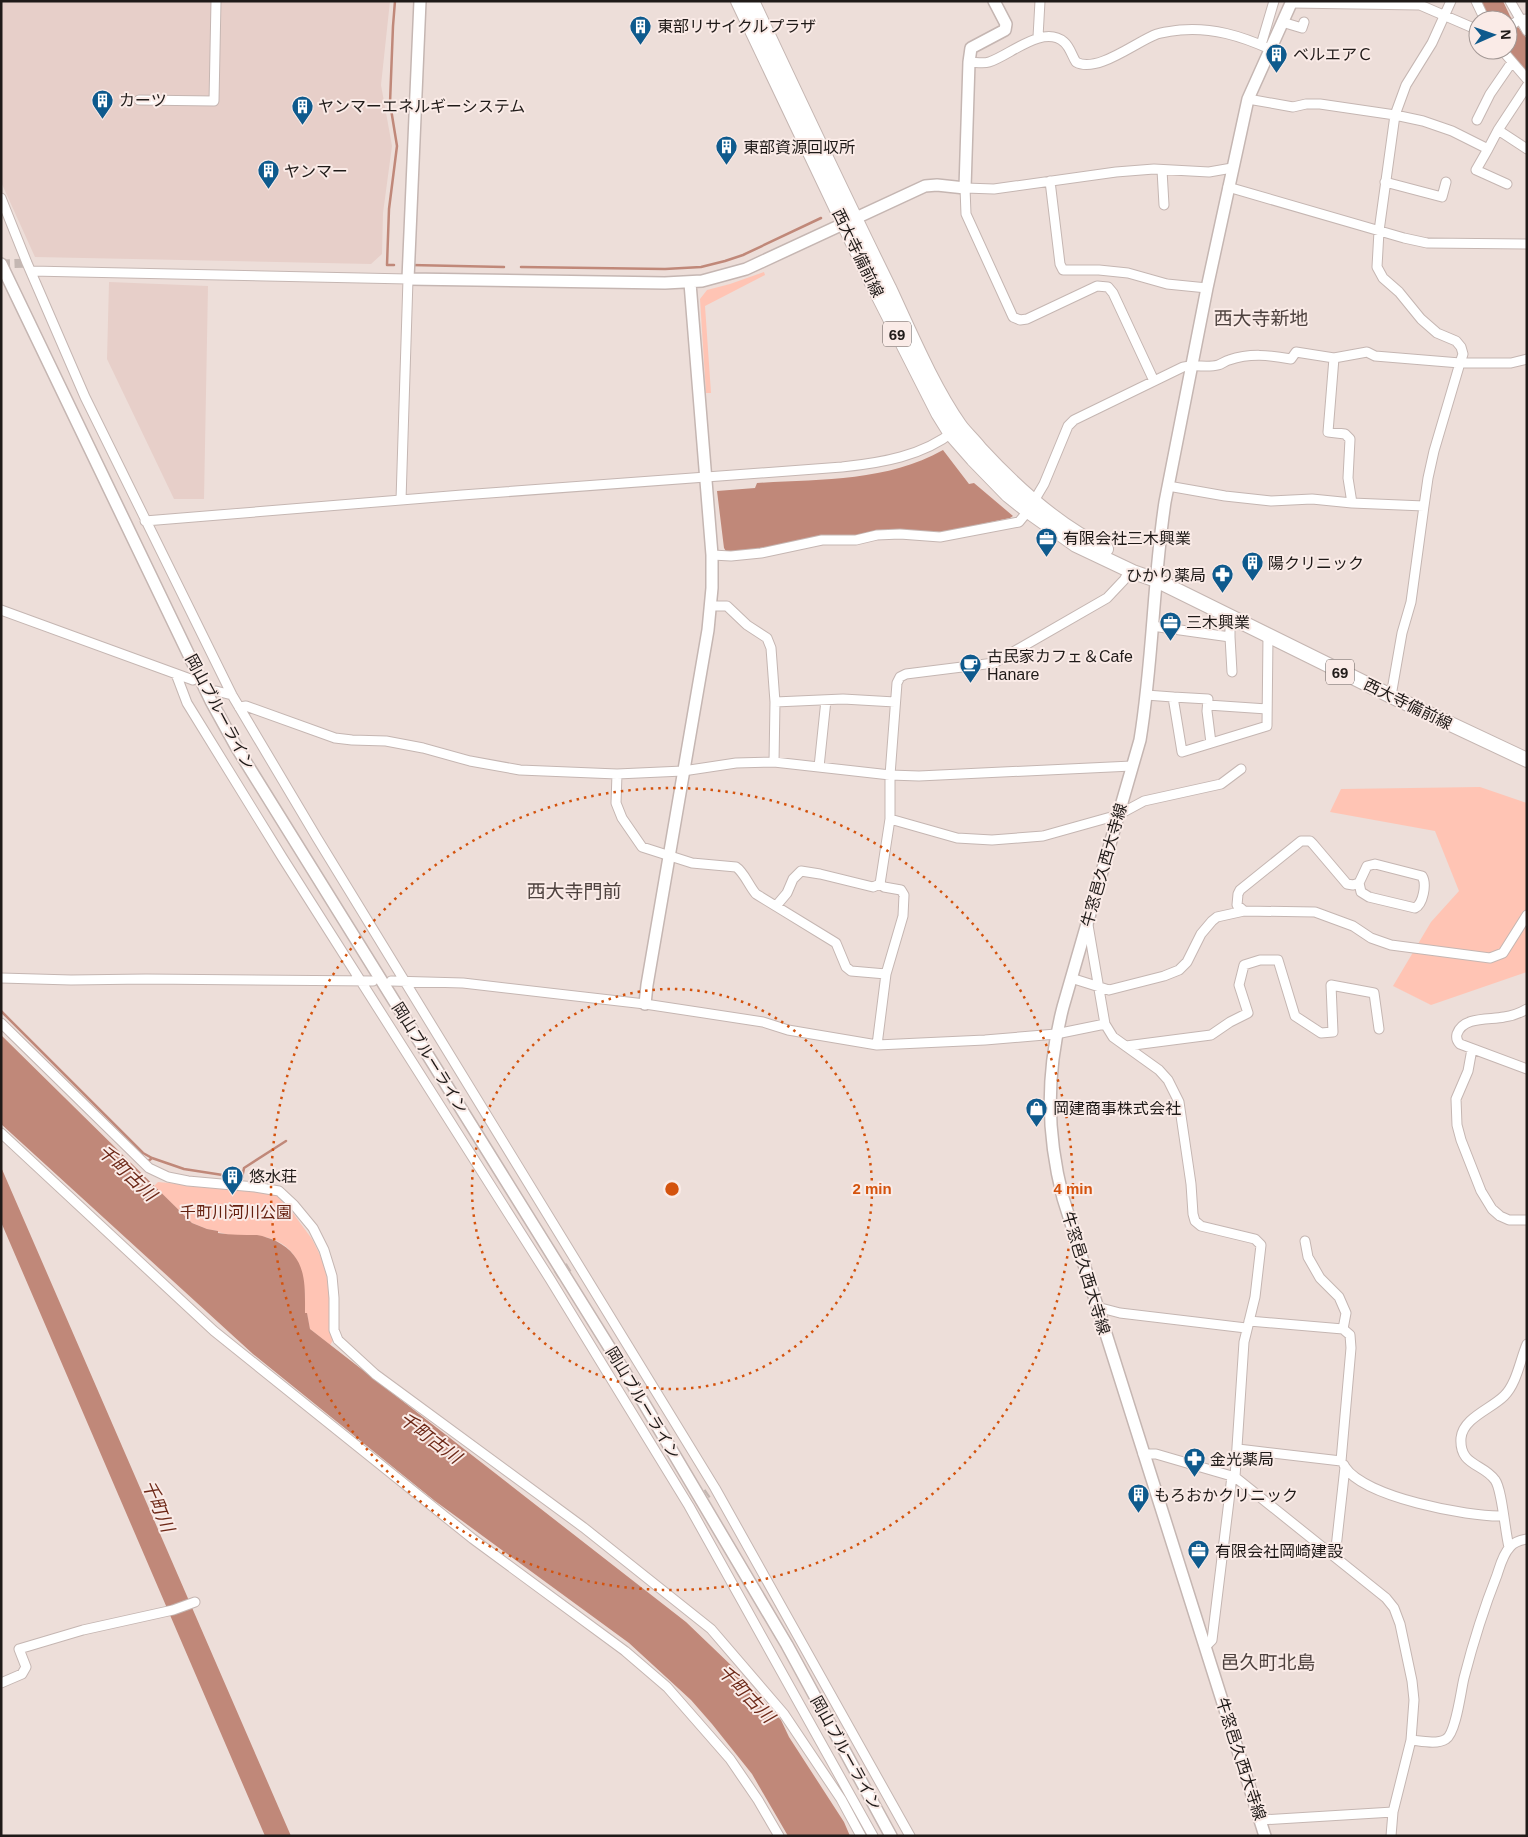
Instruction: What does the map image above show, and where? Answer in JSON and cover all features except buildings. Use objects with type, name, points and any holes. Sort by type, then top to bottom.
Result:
[{"type":"main road","points":[[420,1],[408,279],[690,283],[709,280],[746,269],[925,186],[937,185],[966,188],[971,48],[1005,30],[1006,24],[994,1]]},
{"type":"main road","name":"西大寺備前線","points":[[738,1],[849,221]]},
{"type":"main road","name":"西大寺備前線","points":[[752,1],[914,366],[973,459],[1008,495],[1031,506],[1094,544],[1134,562],[1156,580]]},
{"type":"main road","name":"牛窓邑久西大寺線","points":[[1265,1836],[1062,1198],[1053,1152],[1049,1104],[1051,1067],[1056,1034],[1087,920],[1140,740],[1146,695],[1160,538],[1168,486],[1232,168],[1248,98],[1265,47],[1282,22],[1291,2]]},
{"type":"main road","name":"岡山ブルーライン","points":[[1,266],[211,701],[237,748],[644,1403],[782,1637],[890,1836]]},
{"type":"main road","points":[[646,1004],[647,984],[711,606],[712,555],[690,283]]},
{"type":"main road","name":"西大寺備前線","points":[[1031,506],[1076,545],[1156,580],[1391,696],[1527,760]]},
{"type":"street","points":[[139,100],[214,101],[216,1]]},
{"type":"street","points":[[1038,37],[1040,1]]},
{"type":"street","points":[[969,62],[988,63],[1038,37],[1059,38],[1063,40],[1076,62],[1087,66],[1105,60],[1157,34],[1178,30],[1203,29],[1228,33],[1265,47],[1274,1]]},
{"type":"street","points":[[1391,696],[1402,633],[1411,602],[1428,478],[1434,451],[1463,354],[1462,347],[1437,333],[1421,319],[1399,292],[1383,278],[1377,267],[1379,231],[1395,115],[1406,84],[1432,43],[1446,16],[1451,1]]},
{"type":"street","points":[[1510,1],[1527,31]]},
{"type":"street","points":[[1291,2],[1420,5],[1468,26]]},
{"type":"street","points":[[1282,22],[1302,28],[1304,22]]},
{"type":"street","points":[[1478,120],[1490,94],[1512,62],[1527,79]]},
{"type":"street","points":[[1507,184],[1476,170],[1498,130],[1527,86]]},
{"type":"street","points":[[1248,98],[1293,107],[1306,104],[1320,104],[1395,115],[1423,121],[1452,131],[1488,149]]},
{"type":"street","points":[[1498,130],[1527,149]]},
{"type":"street","points":[[1154,381],[1113,293],[1108,287],[1097,286],[1026,319],[1020,320],[1013,317],[966,214],[966,188],[994,189],[1107,173],[1162,170],[1209,172],[1232,168]]},
{"type":"street","points":[[1162,170],[1164,205]]},
{"type":"street","points":[[1050,181],[1060,264],[1063,270],[1099,270],[1128,274],[1167,284],[1207,288]]},
{"type":"street","points":[[1385,182],[1442,197],[1446,182]]},
{"type":"street","points":[[1228,187],[1427,243],[1527,244]]},
{"type":"street","points":[[1,198],[85,397],[232,695],[407,982],[573,1265],[711,1490],[910,1836]]},
{"type":"street","points":[[31,271],[408,279],[401,500]]},
{"type":"street","points":[[712,555],[731,556],[761,553],[822,540],[856,540],[876,534],[940,537],[1018,522],[1031,506],[1044,484],[1068,426],[1074,420],[1183,367],[1191,365],[1217,365],[1229,360],[1252,355],[1268,355],[1291,359],[1296,352],[1334,358],[1367,352],[1375,356],[1460,363],[1511,362],[1527,359]]},
{"type":"street","points":[[1334,358],[1328,432],[1345,434],[1350,439],[1348,478],[1352,504]]},
{"type":"street","points":[[145,521],[872,464],[916,452],[956,430]]},
{"type":"street","points":[[1168,486],[1225,496],[1271,501],[1312,499],[1352,504],[1424,506]]},
{"type":"street","points":[[880,884],[890,819],[890,775],[895,702],[897,684],[900,677],[906,674],[994,663],[1107,598],[1124,580],[1130,570]]},
{"type":"street","points":[[711,606],[727,606],[747,625],[766,638],[771,648],[775,702],[774,762]]},
{"type":"street","points":[[1,610],[193,680]]},
{"type":"street","points":[[1230,617],[1232,672]]},
{"type":"street","points":[[1152,626],[1230,637]]},
{"type":"street","points":[[1173,697],[1182,752],[1267,726],[1268,636]]},
{"type":"street","points":[[176,674],[187,703],[361,981],[553,1277],[692,1504],[873,1836]]},
{"type":"street","points":[[216,691],[232,695]]},
{"type":"street","points":[[1146,695],[1208,699],[1211,743]]},
{"type":"street","points":[[775,702],[826,700],[895,702]]},
{"type":"street","points":[[819,767],[826,700]]},
{"type":"street","points":[[1208,705],[1267,709]]},
{"type":"street","points":[[239,707],[246,706],[335,738],[386,741],[423,748],[470,761],[520,770],[617,774],[683,771],[736,763],[774,762],[890,775],[919,776],[1132,766]]},
{"type":"street","points":[[890,819],[957,838],[992,840],[1043,836],[1118,815],[1144,801],[1220,784],[1240,769]]},
{"type":"street","points":[[617,774],[616,803],[622,818],[642,847],[692,863],[736,867],[742,870],[749,886],[756,894],[836,943],[846,967],[851,971],[886,974]]},
{"type":"street","points":[[1244,911],[1237,904],[1240,890],[1301,841],[1310,841],[1346,884],[1353,885],[1359,883],[1367,866],[1375,864],[1422,876],[1425,883],[1420,904],[1417,908],[1411,908],[1364,895],[1359,888],[1359,883]]},
{"type":"street","points":[[776,906],[787,894],[792,879],[801,871],[873,887],[880,884]]},
{"type":"street","points":[[877,1045],[886,974],[903,916],[904,896],[901,890],[884,887],[880,884]]},
{"type":"street","points":[[1071,978],[1109,990],[1164,976],[1179,970],[1187,962],[1201,934],[1212,921],[1217,917],[1244,911],[1315,912],[1354,926],[1371,938],[1392,945],[1490,958],[1503,953],[1527,915]]},
{"type":"street","points":[[1087,920],[1104,1024],[1114,1037],[1158,1070],[1168,1080],[1179,1102],[1195,1220],[1201,1226],[1255,1240],[1260,1245],[1254,1297],[1248,1324],[1238,1449],[1212,1640],[1205,1647]]},
{"type":"street","points":[[1126,1046],[1211,1035],[1230,1022],[1248,1014],[1239,985],[1244,965],[1260,960],[1278,960],[1295,1016],[1321,1032],[1333,1032],[1331,985],[1374,993],[1379,1029]]},
{"type":"street","points":[[1,978],[373,981]]},
{"type":"street","points":[[391,981],[472,984],[646,1004],[763,1022],[788,1030],[877,1045],[985,1040],[1056,1034],[1104,1024]]},
{"type":"street","points":[[1527,1009],[1512,1016],[1484,1019],[1462,1026],[1456,1036],[1460,1044],[1527,1069]]},
{"type":"street","points":[[1,1023],[149,1168],[168,1177],[188,1181],[279,1191],[294,1205],[313,1228],[324,1250],[332,1276],[334,1330],[338,1340],[375,1374],[583,1527],[712,1629],[784,1714],[841,1799],[861,1836]]},
{"type":"street","points":[[1472,1049],[1468,1071],[1456,1099],[1457,1125],[1461,1140],[1481,1191],[1492,1209],[1500,1216],[1509,1220],[1527,1220]]},
{"type":"street","points":[[1,1133],[214,1331],[472,1539],[625,1651],[667,1687],[730,1759],[758,1800],[779,1836]]},
{"type":"street","points":[[1305,1242],[1308,1256],[1320,1278],[1339,1297],[1346,1313],[1343,1329]]},
{"type":"street","points":[[1097,1307],[1120,1313],[1248,1324],[1343,1329],[1350,1335],[1351,1348],[1335,1557]]},
{"type":"street","points":[[1509,1547],[1497,1482],[1485,1470],[1469,1462],[1462,1447],[1461,1436],[1470,1422],[1504,1396],[1515,1378],[1527,1344]]},
{"type":"street","points":[[1238,1449],[1343,1464],[1355,1477],[1397,1496],[1430,1506],[1473,1515],[1502,1516]]},
{"type":"street","points":[[1143,1454],[1156,1454],[1234,1476],[1386,1598],[1394,1608],[1400,1624],[1414,1700],[1412,1740],[1393,1812],[1391,1836]]},
{"type":"street","points":[[1412,1740],[1437,1742],[1446,1740],[1450,1735],[1460,1704],[1464,1678],[1481,1620],[1501,1564],[1509,1547],[1516,1542],[1527,1539]]},
{"type":"street","points":[[1,1683],[22,1674],[26,1667],[19,1649],[83,1630],[162,1613],[195,1602]]},
{"type":"street","points":[[1260,1820],[1393,1812]]},
{"type":"shaded area","points":[[1,1],[390,1],[381,85],[392,146],[383,213],[382,254],[371,264],[35,257],[1,182]]},
{"type":"shaded area","points":[[109,282],[208,286],[204,499],[174,499],[107,359]]},
{"type":"green space","points":[[764,272],[765,275],[705,306],[711,393],[706,393],[700,299],[707,290]]},
{"type":"green space","points":[[1480,787],[1527,803],[1527,972],[1431,1005],[1393,986],[1431,922],[1459,891],[1435,831],[1330,812],[1341,789]]},
{"type":"green space","name":"千町川河川公園","points":[[158,1182],[265,1192],[277,1195],[287,1205],[312,1239],[321,1257],[326,1272],[329,1293],[330,1331],[334,1339],[330,1345],[310,1329],[307,1314],[305,1313],[304,1287],[299,1264],[285,1246],[260,1236],[228,1234],[192,1223],[154,1186]]},
{"type":"water","points":[[1479,1],[1503,1],[1507,10],[1483,10]]},
{"type":"water","points":[[1518,27],[1527,39],[1527,75],[1514,60],[1518,60]]},
{"type":"water","points":[[943,450],[969,484],[974,483],[1013,516],[943,532],[877,531],[852,537],[727,553],[724,548],[717,491],[755,488],[757,483],[829,479],[876,473],[899,468]]},
{"type":"water","name":"千町古川","points":[[1,1035],[192,1223],[218,1231],[218,1233],[262,1236],[286,1247],[294,1255],[302,1272],[305,1291],[305,1313],[307,1313],[310,1329],[686,1622],[735,1669],[781,1720],[789,1737],[844,1822],[850,1836],[788,1836],[752,1774],[712,1724],[691,1700],[629,1643],[435,1501],[253,1354],[1,1124]]},
{"type":"water","points":[[1,1167],[291,1836],[265,1836],[1,1222]]},
{"type":"waterway","points":[[394,265],[387,265],[389,209],[397,146],[390,103],[395,1]]},
{"type":"waterway","points":[[521,267],[665,269],[701,267],[743,255],[821,218]]},
{"type":"waterway","points":[[411,265],[504,267]]},
{"type":"waterway","points":[[1,1011],[143,1153],[152,1158]]},
{"type":"waterway","points":[[146,1163],[152,1158],[184,1169],[242,1178],[244,1168],[286,1141]]},
{"type":"tunnel","points":[[1,264],[27,263]]},
{"type":"tunnel","points":[[556,1275],[569,1267]]},
{"type":"tunnel","points":[[695,1502],[708,1493]]},
{"type":"place","name":"東部リサイクルプラザ","points":[[641,45]]},
{"type":"place","name":"ベルエアＣ","points":[[1277,73]]},
{"type":"place","name":"カーツ","points":[[103,119]]},
{"type":"place","name":"ヤンマーエネルギーシステム","points":[[302,125]]},
{"type":"place","name":"東部資源回収所","points":[[727,166]]},
{"type":"place","name":"ヤンマー","points":[[268,190]]},
{"type":"place","name":"有限会社三木興業","points":[[1047,557]]},
{"type":"place","name":"陽クリニック","points":[[1252,582]]},
{"type":"place","name":"ひかり薬局","points":[[1222,594]]},
{"type":"place","name":"三木興業","points":[[1170,641]]},
{"type":"place","name":"古民家カフェ＆Cafe Hanare","points":[[971,684]]},
{"type":"place","name":"岡建商事株式会社","points":[[1037,1127]]},
{"type":"place","name":"悠水荘","points":[[233,1195]]},
{"type":"place","name":"金光薬局","points":[[1194,1478]]},
{"type":"place","name":"もろおかクリニック","points":[[1138,1514]]},
{"type":"place","name":"有限会社岡崎建設","points":[[1199,1570]]},
{"type":"district","name":"西大寺新地","points":[[1261,318]]},
{"type":"district","name":"西大寺門前","points":[[574,891]]},
{"type":"district","name":"邑久町北島","points":[[1268,1662]]},
{"type":"water label","name":"千町川","points":[[158,1506]]}]
